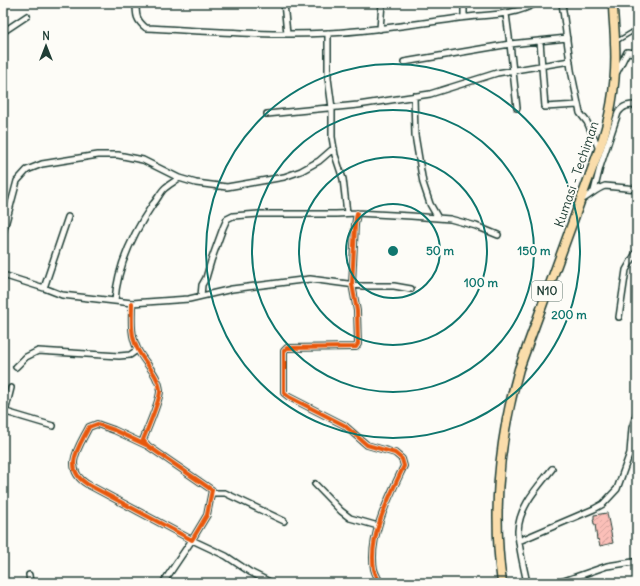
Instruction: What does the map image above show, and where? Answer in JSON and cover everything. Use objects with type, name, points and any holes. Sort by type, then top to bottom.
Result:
[{"type":"highway","name":"Kumasi - Techiman","points":[[502,583],[498,537],[498,492],[500,458],[507,416],[520,369],[608,123],[615,65],[613,3]]},
{"type":"street","points":[[136,3],[136,17],[146,28],[287,34],[328,33],[380,29],[464,17],[506,14],[536,3]]},
{"type":"street","points":[[284,3],[287,34]]},
{"type":"street","points":[[380,29],[382,3]]},
{"type":"street","points":[[464,3],[464,17]]},
{"type":"street","points":[[562,3],[570,61],[580,113],[587,122],[599,150]]},
{"type":"street","points":[[506,14],[517,108]]},
{"type":"street","points":[[3,32],[27,16]]},
{"type":"street","points":[[328,33],[328,78],[332,108],[332,137],[342,179],[347,213]]},
{"type":"street","points":[[404,62],[510,44],[567,38]]},
{"type":"street","points":[[540,41],[545,107],[578,105]]},
{"type":"street","points":[[614,76],[627,52],[637,52]]},
{"type":"street","points":[[267,114],[332,108],[441,92],[497,73],[542,64],[570,61]]},
{"type":"street","points":[[414,96],[415,135],[422,183],[430,204],[438,218]]},
{"type":"street","points":[[594,191],[600,167],[618,113],[622,107],[637,105]]},
{"type":"street","points":[[3,233],[17,181],[27,170],[42,164],[98,155],[118,155],[143,160],[179,178],[196,183],[226,187],[284,177],[301,171],[319,161],[334,148]]},
{"type":"street","points":[[115,301],[117,280],[134,237],[143,219],[163,190],[179,178]]},
{"type":"street","points":[[572,223],[580,200],[594,191],[605,186],[637,189]]},
{"type":"street","points":[[357,213],[352,284],[357,311],[358,346],[287,348],[284,352],[284,393],[344,425],[367,445],[395,453],[402,459],[404,466],[388,498],[378,526],[374,546],[374,563],[376,574],[380,583]]},
{"type":"street","points":[[201,296],[202,285],[206,278],[227,219],[233,216],[247,214],[357,213],[438,218],[450,219],[476,226],[498,235]]},
{"type":"street","points":[[44,288],[68,217]]},
{"type":"street","points":[[619,317],[626,270],[637,251]]},
{"type":"street","points":[[3,275],[62,295],[132,303],[189,299],[212,295],[232,289],[310,279],[373,286],[394,286],[410,289]]},
{"type":"street","points":[[132,303],[132,332],[137,350],[151,370],[160,388],[160,394],[143,440],[148,446]]},
{"type":"street","points":[[16,367],[26,357],[38,351],[119,356],[130,355],[137,350]]},
{"type":"street","points":[[3,420],[11,388]]},
{"type":"street","points":[[6,412],[54,426]]},
{"type":"street","points":[[519,541],[603,504],[617,489],[631,449],[632,428],[637,412]]},
{"type":"street","points":[[163,583],[192,540],[207,516],[212,493],[210,488],[148,446],[114,430],[97,424],[89,427],[73,460],[74,471],[80,480],[192,540],[226,556],[272,583]]},
{"type":"street","points":[[527,583],[519,541],[519,525],[524,508],[530,497],[552,469]]},
{"type":"street","points":[[315,484],[341,511],[350,518],[378,526]]},
{"type":"street","points":[[212,493],[225,493],[284,521]]},
{"type":"street","points":[[558,583],[607,566],[634,562]]},
{"type":"street","points":[[29,576],[30,583]]},
{"type":"lane","points":[[615,42],[637,30]]},
{"type":"lane","points":[[615,65],[637,52]]},
{"type":"building","points":[[607,513],[613,543],[600,546],[598,539],[597,540],[593,519],[594,515]]},
{"type":"cycle path","points":[[357,213],[352,284],[357,311],[358,344],[356,347],[287,348],[284,351],[284,393],[344,425],[367,445],[395,453],[402,459],[404,466],[391,492],[381,518],[374,544],[374,569],[380,583]]},
{"type":"cycle path","points":[[132,303],[133,337],[140,353],[157,379],[160,391],[156,408],[143,440],[148,446],[212,490],[207,515],[192,540],[87,484],[79,478],[75,471],[74,464],[77,450],[89,427],[97,424],[114,430],[148,446]]}]
